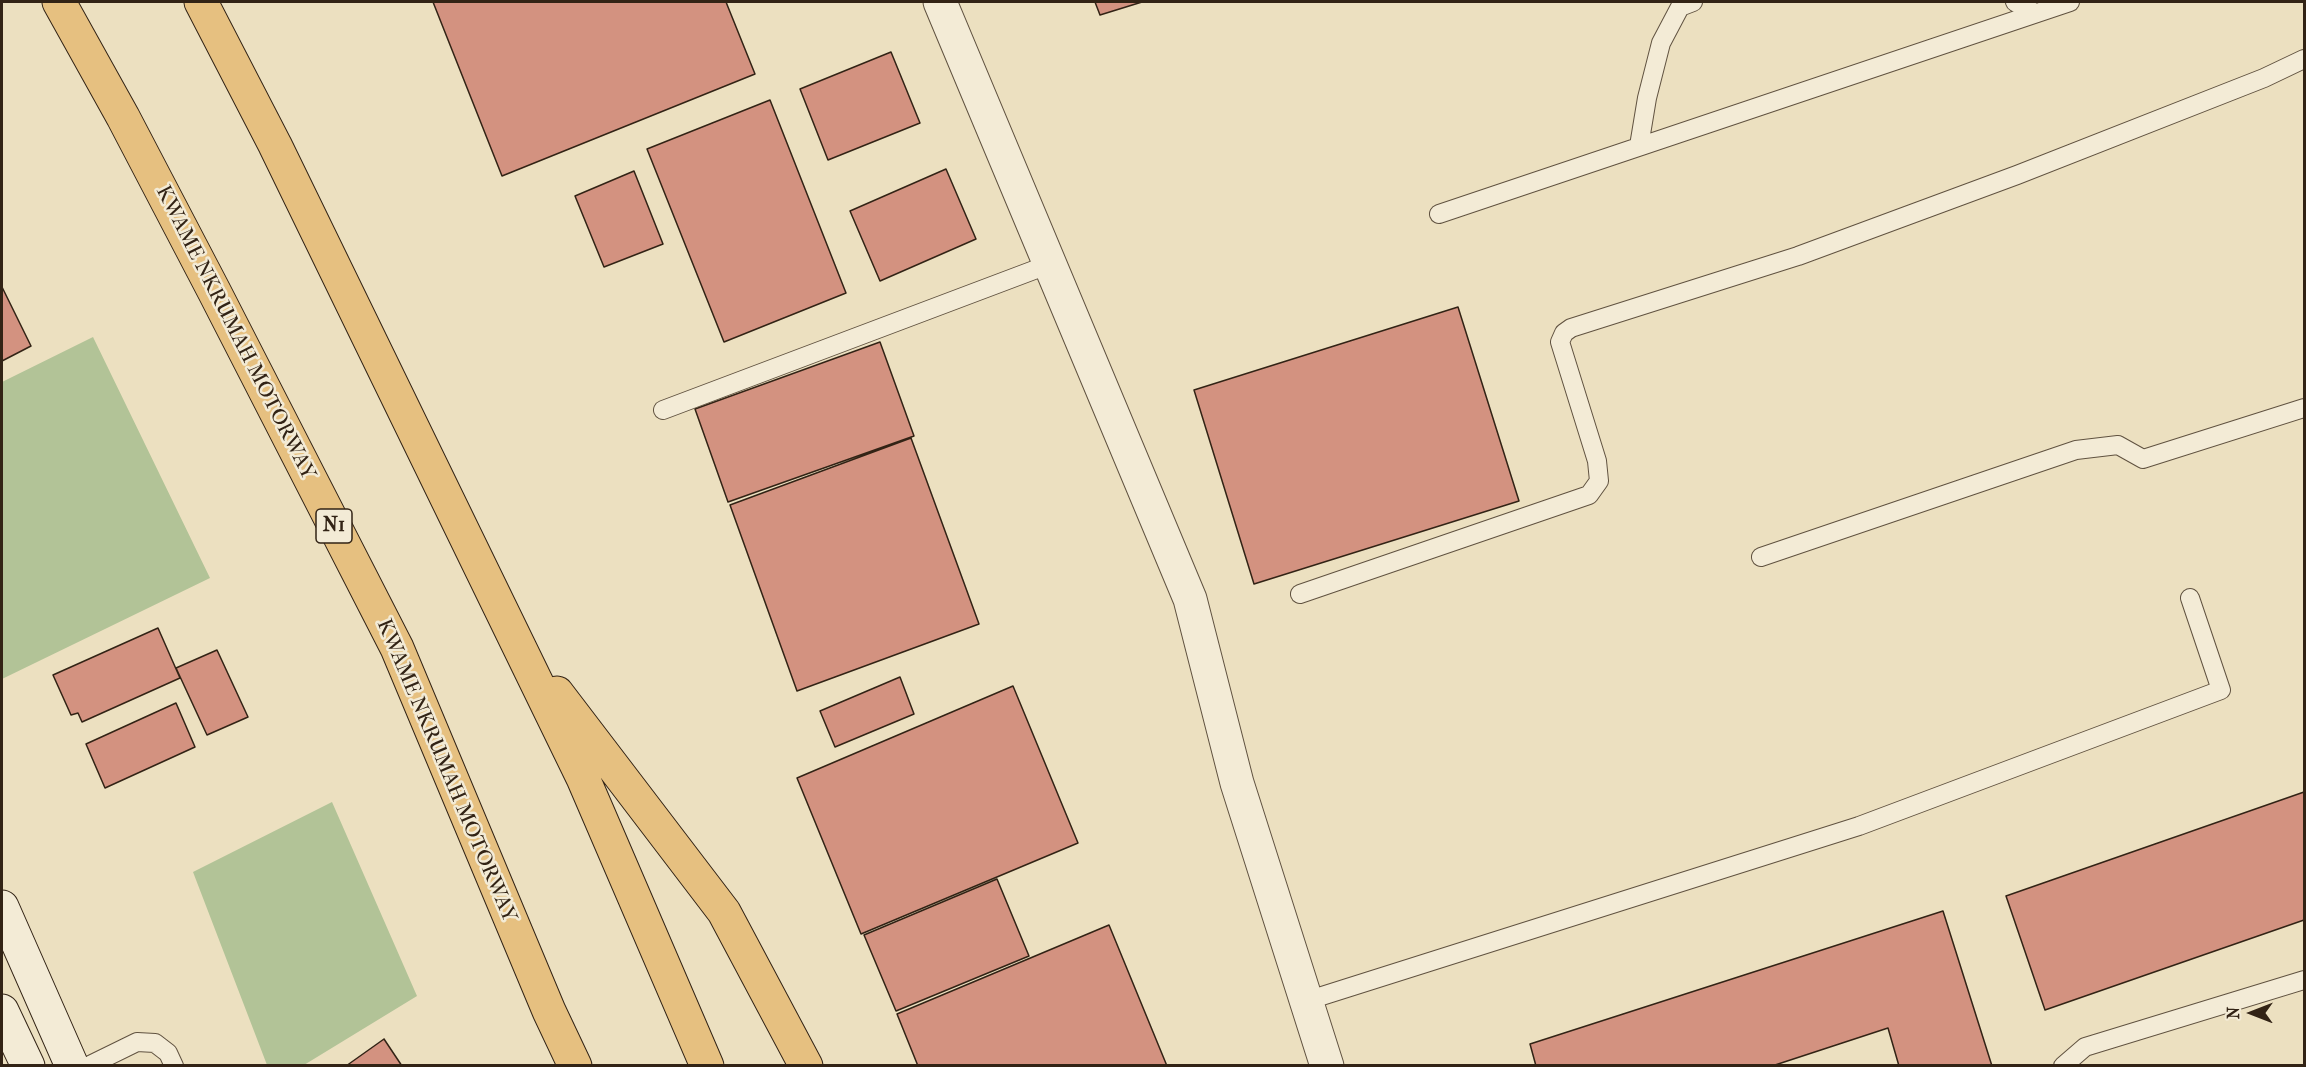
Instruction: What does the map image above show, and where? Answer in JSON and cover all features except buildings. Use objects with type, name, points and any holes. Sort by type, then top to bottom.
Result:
[{"type":"highway","name":"KWAME NKRUMAH MOTORWAY","points":[[59,2],[214,291],[397,648],[549,1011],[575,1065]]},
{"type":"highway","points":[[201,2],[275,145],[583,778],[707,1065]]},
{"type":"highway","points":[[516,639],[724,912],[806,1065]]},
{"type":"street","points":[[940,2],[1190,599],[1237,783],[1327,1065]]},
{"type":"street","points":[[2,907],[72,1065]]},
{"type":"street","points":[[2,1011],[23,1064]]},
{"type":"lane","points":[[1639,146],[1647,98],[1661,43],[1680,7],[1693,2]]},
{"type":"lane","points":[[2015,2],[2035,13]]},
{"type":"lane","points":[[1438,214],[2070,2]]},
{"type":"lane","points":[[1300,594],[1589,495],[1599,481],[1597,461],[1560,342],[1564,333],[1571,328],[1798,256],[2017,175],[2264,78],[2304,60]]},
{"type":"lane","points":[[663,410],[1050,264]]},
{"type":"lane","points":[[1761,557],[2076,450],[2118,445],[2144,459],[2304,408]]},
{"type":"lane","points":[[1306,1001],[1859,826],[2221,690],[2190,598]]},
{"type":"lane","points":[[2063,1065],[2085,1047],[2304,980]]},
{"type":"lane","points":[[88,1065],[137,1042],[155,1043],[168,1053],[174,1065]]},
{"type":"green space","points":[[93,337],[210,578],[2,679],[2,382]]},
{"type":"green space","points":[[332,802],[417,996],[304,1065],[267,1065],[193,872]]}]
